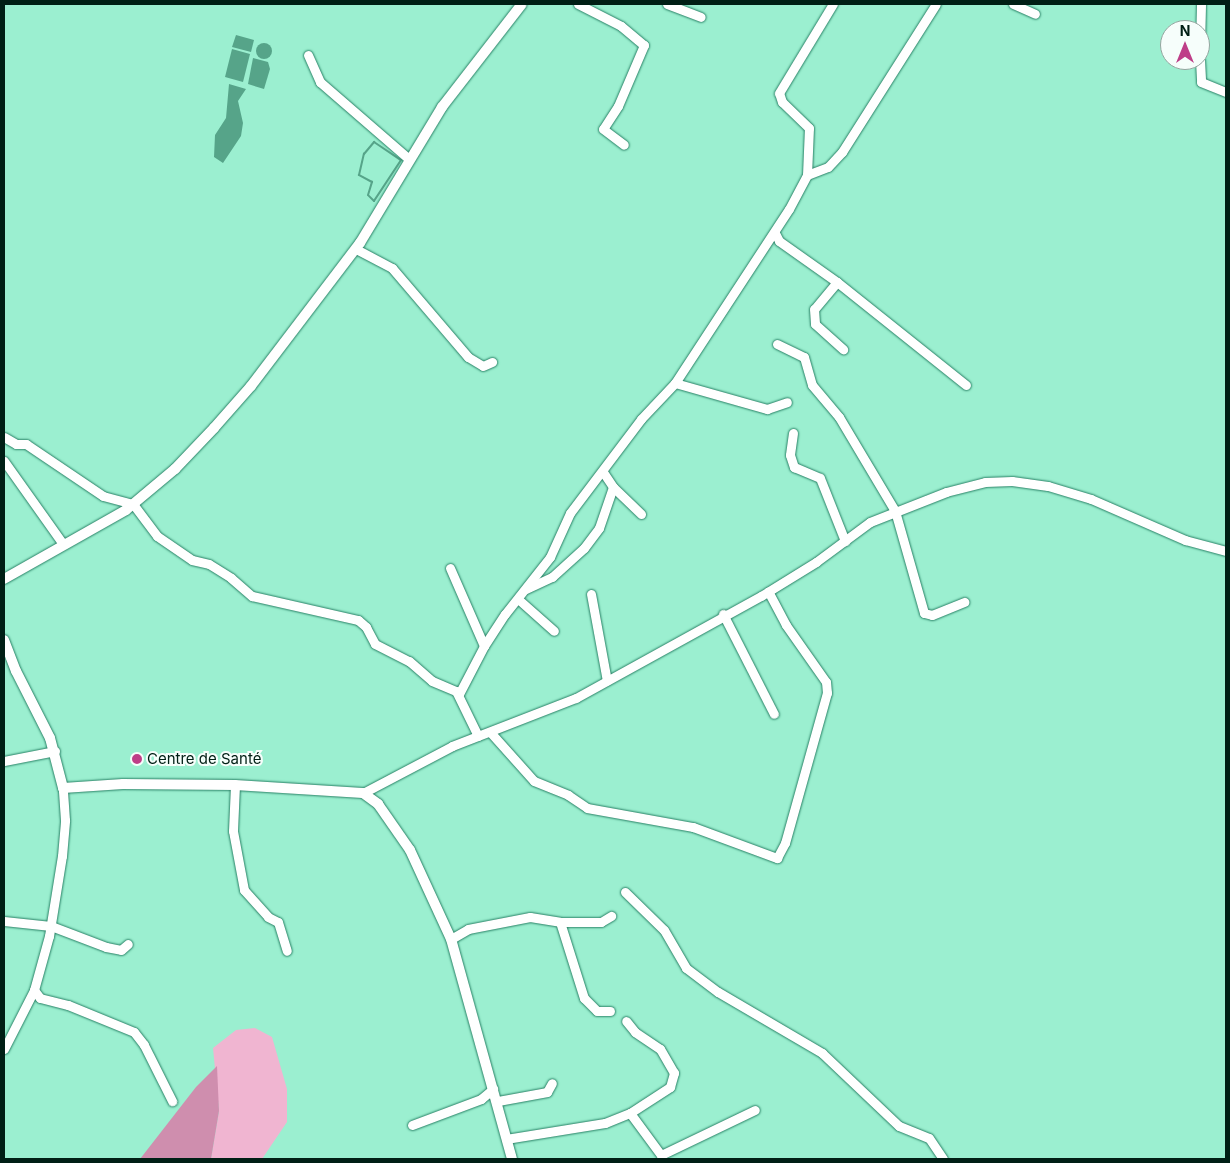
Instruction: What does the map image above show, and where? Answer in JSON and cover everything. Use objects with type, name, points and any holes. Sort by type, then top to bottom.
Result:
[{"type":"main road","points":[[4,579],[133,504],[175,469],[239,400],[356,248],[442,106],[522,4]]},
{"type":"main road","points":[[4,640],[55,752],[63,788],[123,784],[235,785],[364,793],[390,818],[410,850],[451,939],[498,1101],[512,1159]]},
{"type":"street","points":[[578,4],[621,26],[644,45],[618,106],[603,129],[624,145]]},
{"type":"street","points":[[667,4],[701,17]]},
{"type":"street","points":[[459,694],[484,646],[555,549],[570,513],[603,472],[641,419],[674,383],[775,233],[807,175],[809,128],[782,102],[779,93],[833,4]]},
{"type":"street","points":[[807,175],[828,167],[842,152],[936,4]]},
{"type":"street","points":[[1013,4],[1035,14]]},
{"type":"street","points":[[1201,4],[1201,20]]},
{"type":"street","points":[[308,55],[320,82],[409,159]]},
{"type":"street","points":[[1200,70],[1201,82],[1226,92]]},
{"type":"street","points":[[775,233],[779,241],[837,282],[966,385]]},
{"type":"street","points":[[356,248],[392,268],[468,357],[483,366],[492,362]]},
{"type":"street","points":[[837,282],[814,309],[815,324],[843,349]]},
{"type":"street","points":[[777,344],[804,357],[812,385],[839,416],[894,511],[924,613],[932,615],[965,602]]},
{"type":"street","points":[[674,383],[767,409],[787,402]]},
{"type":"street","points":[[793,433],[790,455],[794,467],[820,478],[845,541]]},
{"type":"street","points":[[4,437],[16,444],[26,444],[104,496],[133,504],[158,536],[192,560],[209,564],[252,596],[358,620],[366,627],[375,644],[409,661],[432,681],[447,685],[459,694],[478,736]]},
{"type":"street","points":[[4,461],[63,544]]},
{"type":"street","points":[[603,472],[613,487],[641,514]]},
{"type":"street","points":[[364,793],[419,762],[478,736],[491,733],[568,702],[723,614],[768,591],[845,541],[870,522],[894,511],[977,484],[1023,482],[1064,490],[1186,540],[1226,552]]},
{"type":"street","points":[[526,589],[552,577],[584,548],[599,528],[613,487]]},
{"type":"street","points":[[450,568],[484,646]]},
{"type":"street","points":[[491,733],[534,781],[568,795],[587,808],[693,827],[777,858],[785,843],[827,693],[826,682],[786,625],[768,591]]},
{"type":"street","points":[[591,594],[607,681]]},
{"type":"street","points":[[518,599],[554,631]]},
{"type":"street","points":[[723,614],[774,714]]},
{"type":"street","points":[[4,761],[55,752]]},
{"type":"street","points":[[235,785],[233,831],[244,890],[268,917],[278,922],[287,951]]},
{"type":"street","points":[[4,1049],[34,990],[51,926],[62,856],[65,820],[63,788]]},
{"type":"street","points":[[625,892],[664,930],[686,968],[718,992],[822,1053],[900,1126],[929,1138],[943,1159]]},
{"type":"street","points":[[451,939],[468,930],[530,917],[560,922],[601,922],[611,916]]},
{"type":"street","points":[[4,921],[51,926],[106,947],[121,950],[128,944]]},
{"type":"street","points":[[560,922],[584,998],[597,1011],[610,1011]]},
{"type":"street","points":[[34,990],[40,998],[68,1005],[134,1032],[144,1045],[172,1101]]},
{"type":"street","points":[[506,1139],[595,1126],[630,1113],[670,1087],[674,1073],[660,1049],[635,1032],[626,1021]]},
{"type":"street","points":[[498,1101],[547,1092],[552,1083]]},
{"type":"street","points":[[412,1125],[481,1099],[493,1089]]},
{"type":"street","points":[[630,1113],[661,1155],[756,1110]]},
{"type":"shaded area","points":[[236,35],[254,40],[251,52],[232,47]]},
{"type":"shaded area","points":[[261,43],[267,43],[272,48],[270,57],[261,59],[256,54],[256,48]]},
{"type":"shaded area","points":[[232,49],[250,54],[243,82],[225,77]]},
{"type":"shaded area","points":[[253,58],[268,62],[270,69],[264,89],[248,84]]},
{"type":"shaded area","points":[[229,84],[246,89],[238,101],[243,123],[241,136],[223,163],[214,157],[215,135],[226,118]]},
{"type":"shaded area","points":[[255,1028],[272,1037],[287,1089],[287,1122],[262,1159],[211,1159],[219,1111],[213,1048],[236,1030]]},
{"type":"shaded area","points":[[217,1066],[219,1111],[211,1159],[140,1159],[196,1087]]},
{"type":"waterway","points":[[374,142],[401,160],[374,201],[368,195],[372,182],[359,175],[364,154],[374,142]]},
{"type":"place","name":"Centre de Santé","points":[[137,759]]}]
